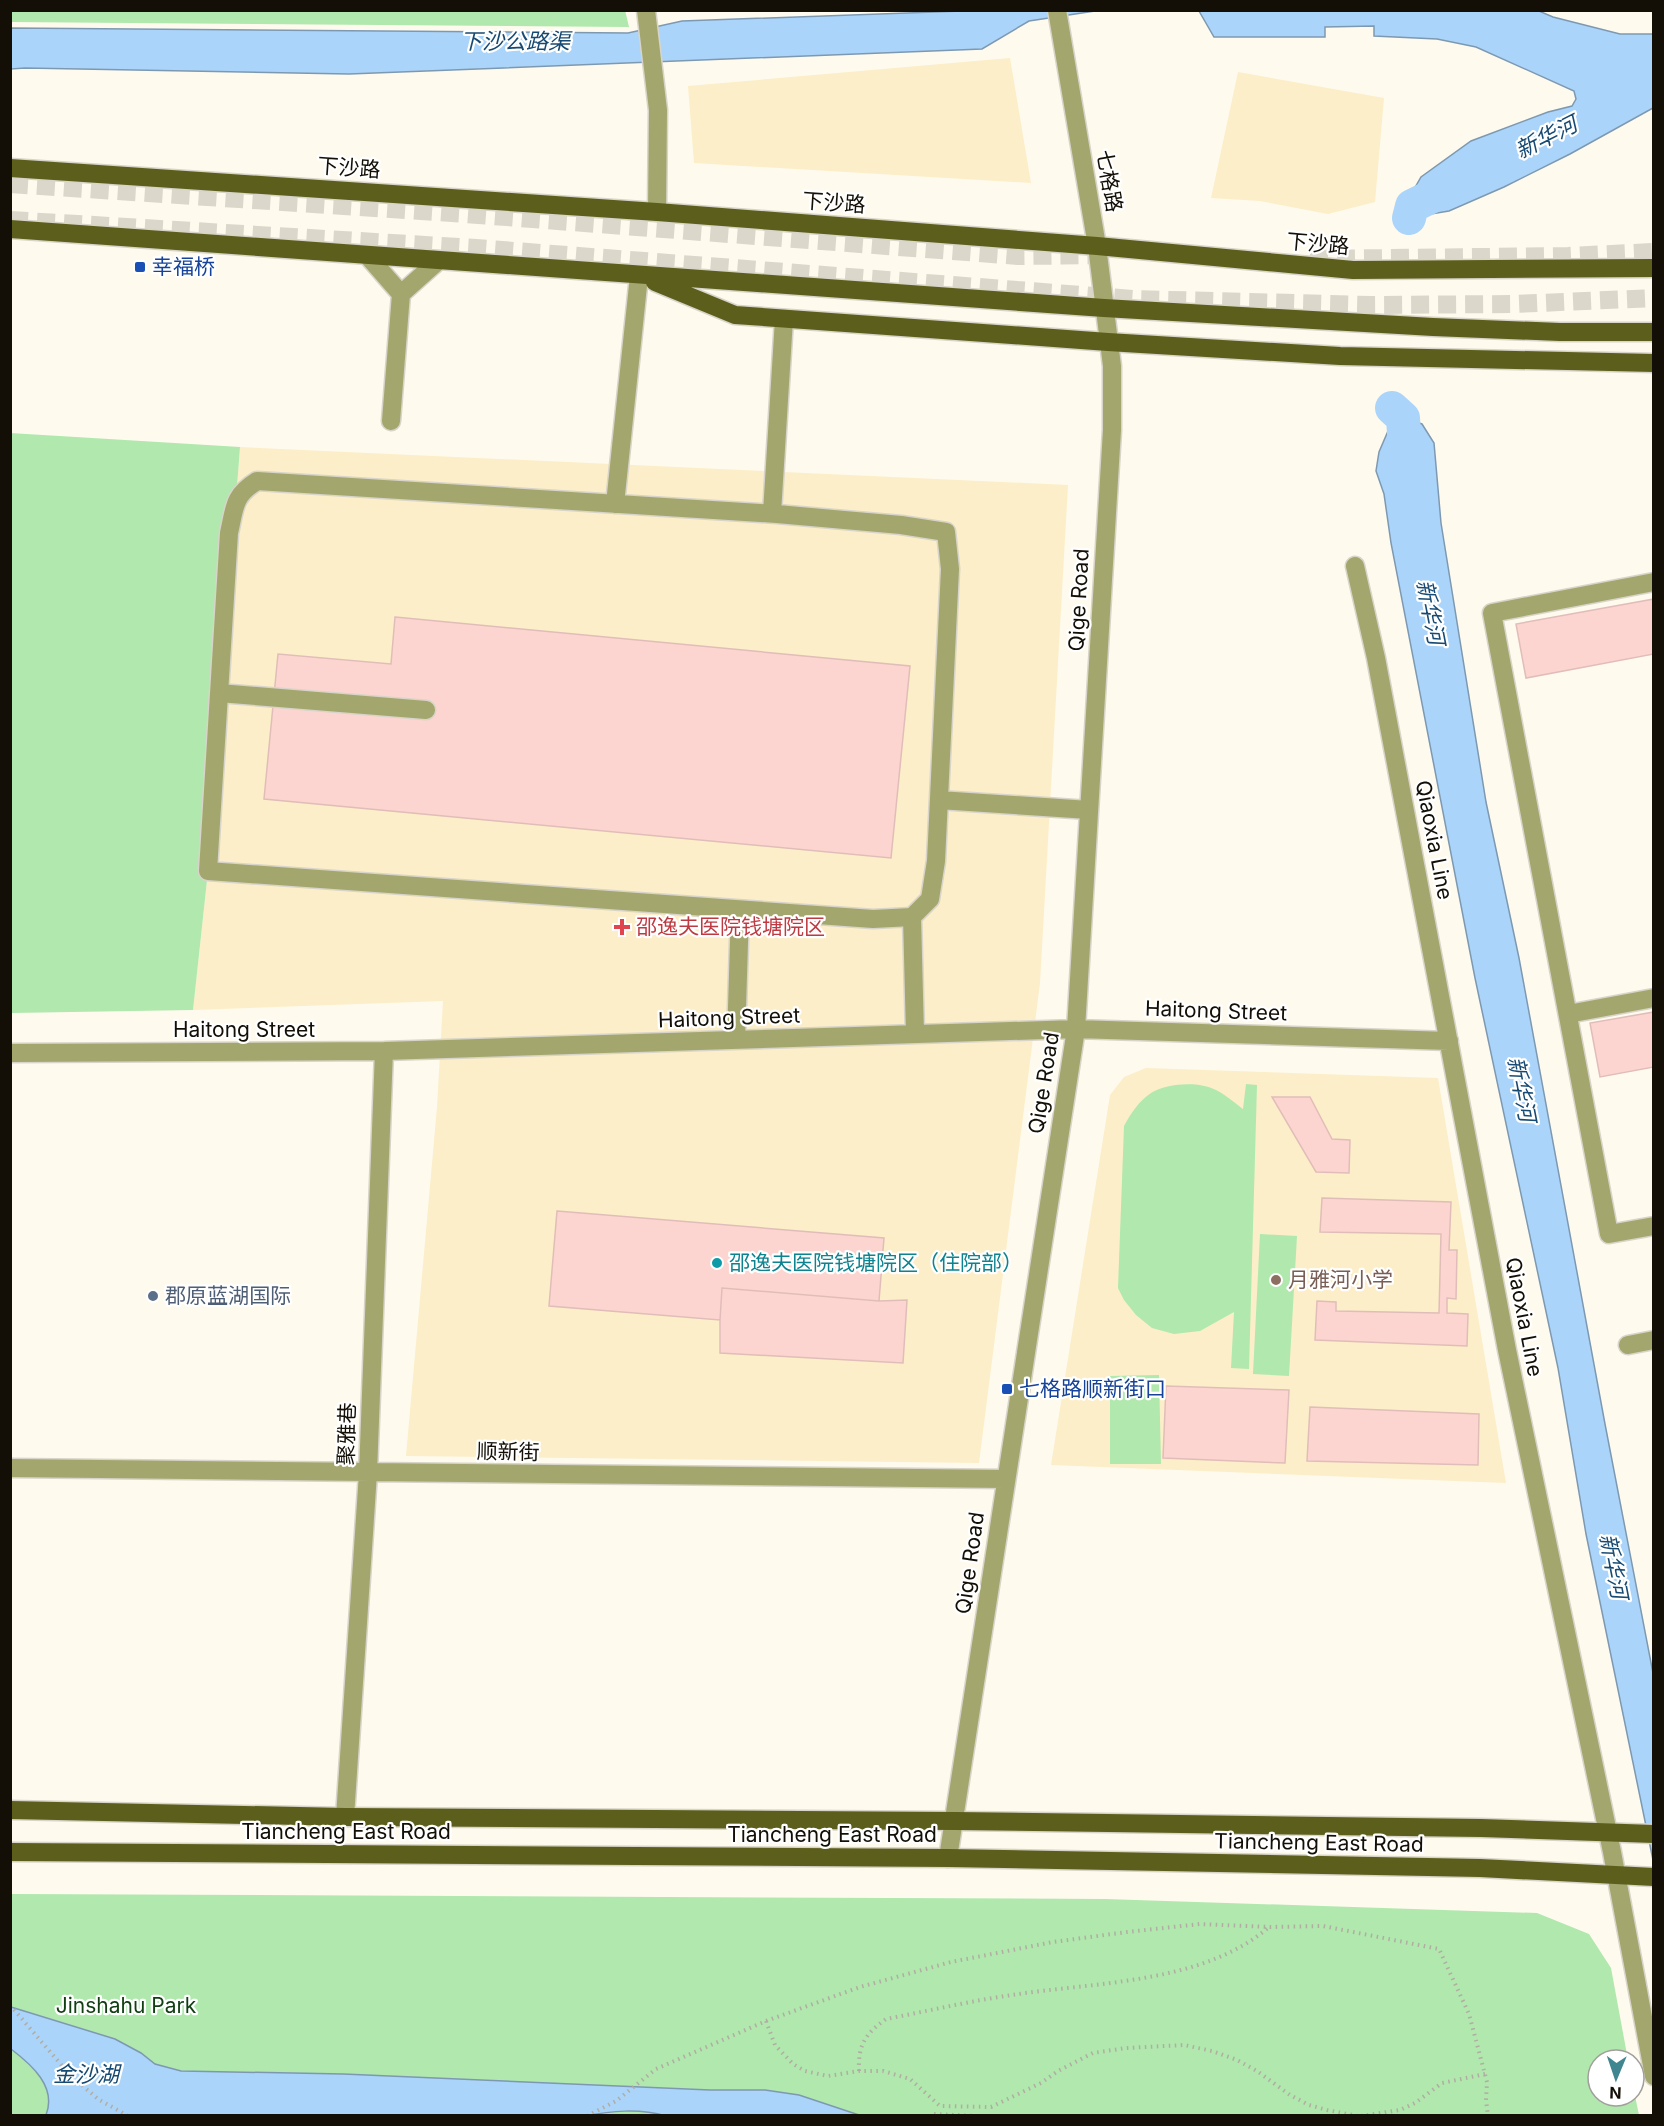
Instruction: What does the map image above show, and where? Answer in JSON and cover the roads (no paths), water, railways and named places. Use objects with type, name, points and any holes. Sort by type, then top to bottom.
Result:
[{"type":"main road","name":"下沙路","points":[[10,168],[657,212],[1097,246],[1353,270],[1653,268]]},
{"type":"main road","points":[[10,229],[1104,308],[1433,327],[1560,332],[1653,332]]},
{"type":"main road","points":[[639,276],[735,315],[1340,356],[1653,363]]},
{"type":"main road","name":"Tiancheng East Road","points":[[10,1810],[345,1817],[955,1821],[1481,1828],[1653,1834]]},
{"type":"main road","name":"Tiancheng East Road","points":[[10,1852],[948,1858],[1480,1868],[1653,1877]]},
{"type":"street","name":"七格路","points":[[1057,10],[1097,246],[1104,308]]},
{"type":"street","points":[[647,16],[658,110],[657,212]]},
{"type":"street","points":[[367,255],[401,294]]},
{"type":"street","points":[[391,422],[401,294],[438,261]]},
{"type":"street","points":[[615,504],[639,276]]},
{"type":"street","name":"Qige Road","points":[[948,1858],[1076,1029],[1112,430],[1112,366],[1104,308]]},
{"type":"street","points":[[772,513],[784,319]]},
{"type":"street","points":[[257,481],[772,513],[902,525],[945,532],[950,568],[936,861],[930,899],[912,917],[873,919],[208,871],[230,533],[236,502],[244,489],[257,481]]},
{"type":"street","name":"Qiaoxia Line","points":[[1355,566],[1376,658],[1507,1350],[1616,1832],[1653,2076]]},
{"type":"street","points":[[1653,582],[1492,612],[1610,1234],[1653,1226]]},
{"type":"street","points":[[219,693],[426,710]]},
{"type":"street","points":[[939,800],[1089,810]]},
{"type":"street","points":[[736,1040],[740,910]]},
{"type":"street","points":[[912,917],[915,1034]]},
{"type":"street","points":[[1568,1014],[1653,998]]},
{"type":"street","name":"Haitong Street","points":[[10,1053],[384,1052],[1076,1029],[1449,1041]]},
{"type":"street","name":"聚雅巷","points":[[345,1817],[368,1473],[384,1052]]},
{"type":"street","points":[[1628,1346],[1653,1340]]},
{"type":"street","name":"顺新街","points":[[10,1468],[1005,1479]]},
{"type":"water","name":"下沙公路渠","points":[[990,10],[1095,11],[1029,21],[982,49],[349,74],[11,69],[11,28],[628,33],[682,21]]},
{"type":"water","points":[[1199,11],[1539,11],[1553,17],[1620,34],[1653,34],[1653,108],[1504,187],[1449,211],[1431,214],[1412,206],[1413,191],[1421,177],[1471,141],[1548,112],[1572,106],[1576,99],[1574,91],[1476,47],[1437,39],[1374,36],[1374,26],[1325,27],[1325,37],[1214,37]]},
{"type":"water","points":[[1403,418],[1422,424],[1434,443],[1441,523],[1486,802],[1519,958],[1653,1673],[1653,1860],[1586,1534],[1558,1368],[1475,978],[1391,543],[1384,494],[1376,471],[1379,452],[1391,424]]},
{"type":"water","name":"金沙湖","points":[[11,2007],[115,2039],[141,2053],[155,2064],[181,2071],[343,2074],[710,2090],[765,2090],[799,2095],[859,2115],[666,2116],[625,2111],[584,2116],[46,2115],[49,2105],[45,2086],[27,2062],[11,2049]]},
{"type":"waterway","name":"新华河","points":[[1409,218],[1412,206],[1455,185]]},
{"type":"waterway","name":"新华河","points":[[1392,408],[1403,418],[1406,464]]},
{"type":"tunnel","points":[[10,184],[466,214],[1018,256],[1112,255]]},
{"type":"tunnel","points":[[10,220],[476,248],[1133,299],[1371,305],[1515,304],[1654,298]]},
{"type":"tunnel","points":[[1310,259],[1568,256],[1654,252]]},
{"type":"place","name":"幸福桥","points":[[140,267]]},
{"type":"place","name":"邵逸夫医院钱塘院区","points":[[622,927]]},
{"type":"place","name":"邵逸夫医院钱塘院区（住院部）","points":[[717,1263]]},
{"type":"place","name":"月雅河小学","points":[[1276,1280]]},
{"type":"place","name":"郡原蓝湖国际","points":[[153,1296]]},
{"type":"place","name":"七格路顺新街口","points":[[1007,1389]]},
{"type":"park label","name":"Jinshahu Park","points":[[126,2006]]}]
